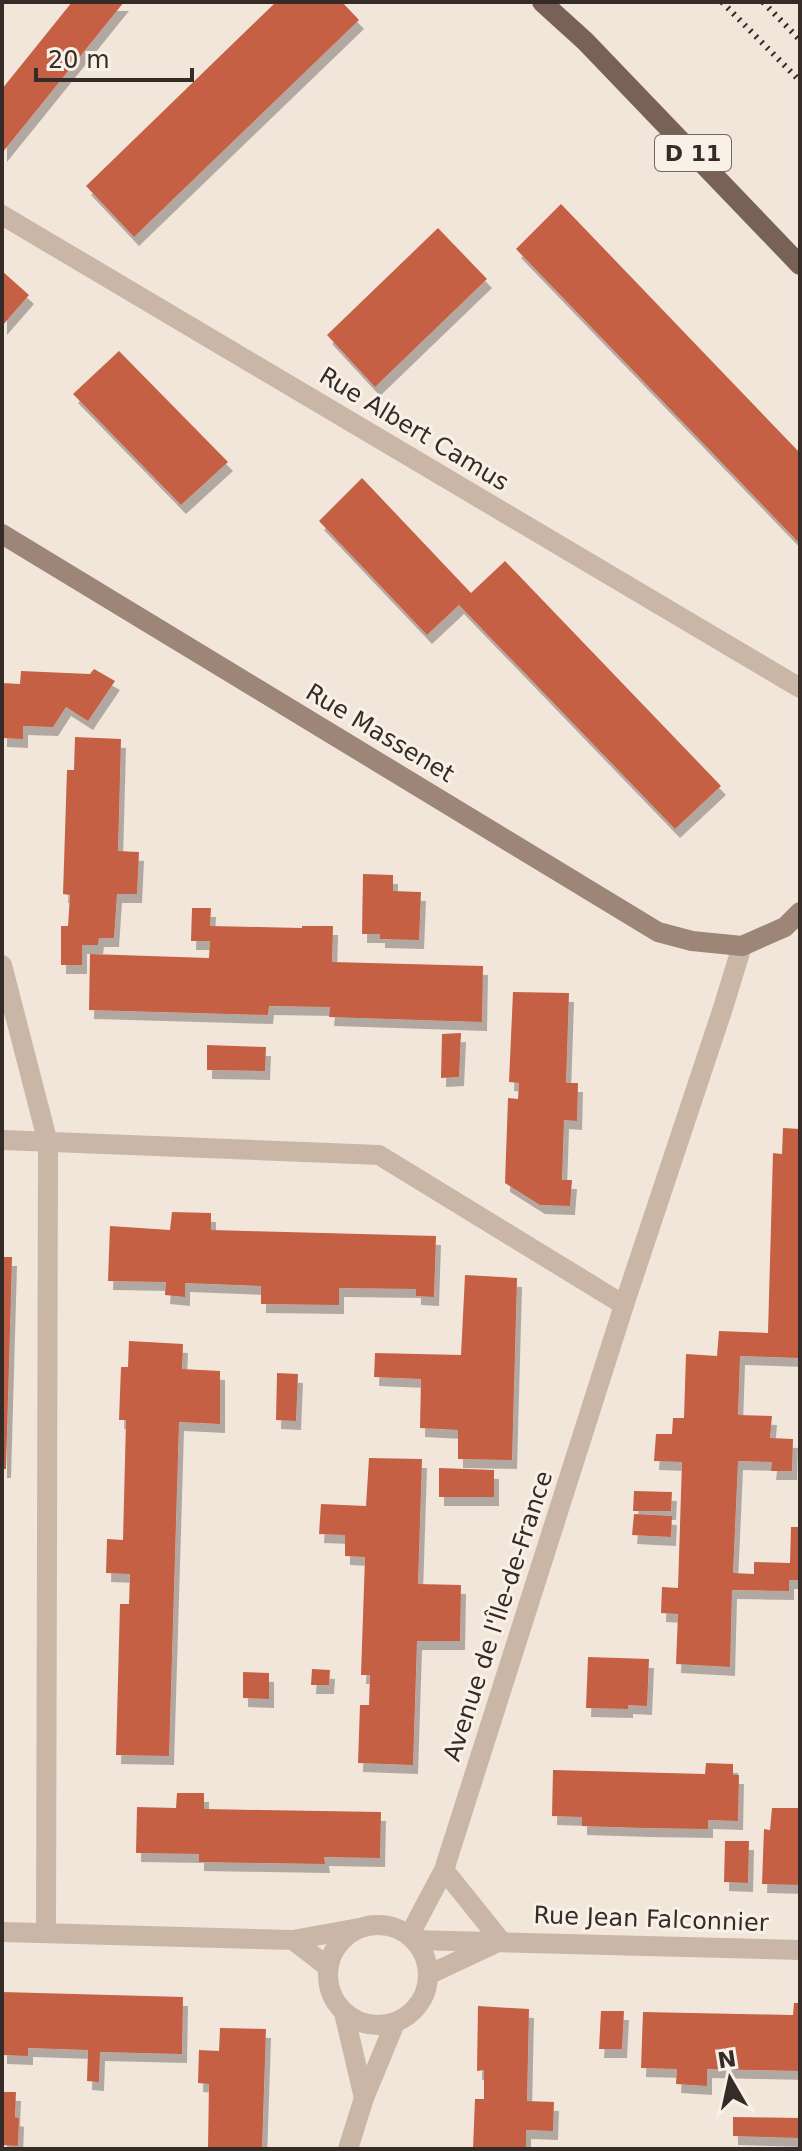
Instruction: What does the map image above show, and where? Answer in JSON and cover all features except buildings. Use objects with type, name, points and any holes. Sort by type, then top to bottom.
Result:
[{"type":"main road","name":"D 11","points":[[542,2],[585,41],[800,265]]},
{"type":"main road","name":"D 11","points":[[554,2],[585,41]]},
{"type":"main road","name":"Rue Massenet","points":[[2,534],[658,932],[692,941],[742,946]]},
{"type":"main road","points":[[742,946],[785,927],[800,912]]},
{"type":"street","name":"Rue Albert Camus","points":[[2,215],[800,688]]},
{"type":"street","name":"Avenue de l'Île-de-France","points":[[411,1938],[444,1870],[742,946]]},
{"type":"street","points":[[2,965],[48,1143],[46,1933]]},
{"type":"street","points":[[2,1140],[379,1155],[624,1305]]},
{"type":"street","name":"Rue Jean Falconnier","points":[[444,1870],[501,1941]]},
{"type":"street","points":[[2,1932],[293,1940],[372,1925],[397,1929],[411,1938],[422,1950],[428,1975],[426,1990],[419,2004],[408,2016],[381,2026],[368,2025],[344,2013]]},
{"type":"street","points":[[359,1928],[344,1938],[333,1951],[328,1967],[328,1984],[334,2000],[344,2013],[364,2098]]},
{"type":"street","name":"Rue Jean Falconnier","points":[[411,1938],[800,1950]]},
{"type":"street","points":[[293,1940],[328,1967]]},
{"type":"street","name":"Rue Jean Falconnier","points":[[428,1975],[501,1941]]},
{"type":"street","points":[[348,2149],[364,2098],[395,2023]]},
{"type":"railway","points":[[722,2],[800,81]]},
{"type":"railway","points":[[763,2],[800,40]]}]
